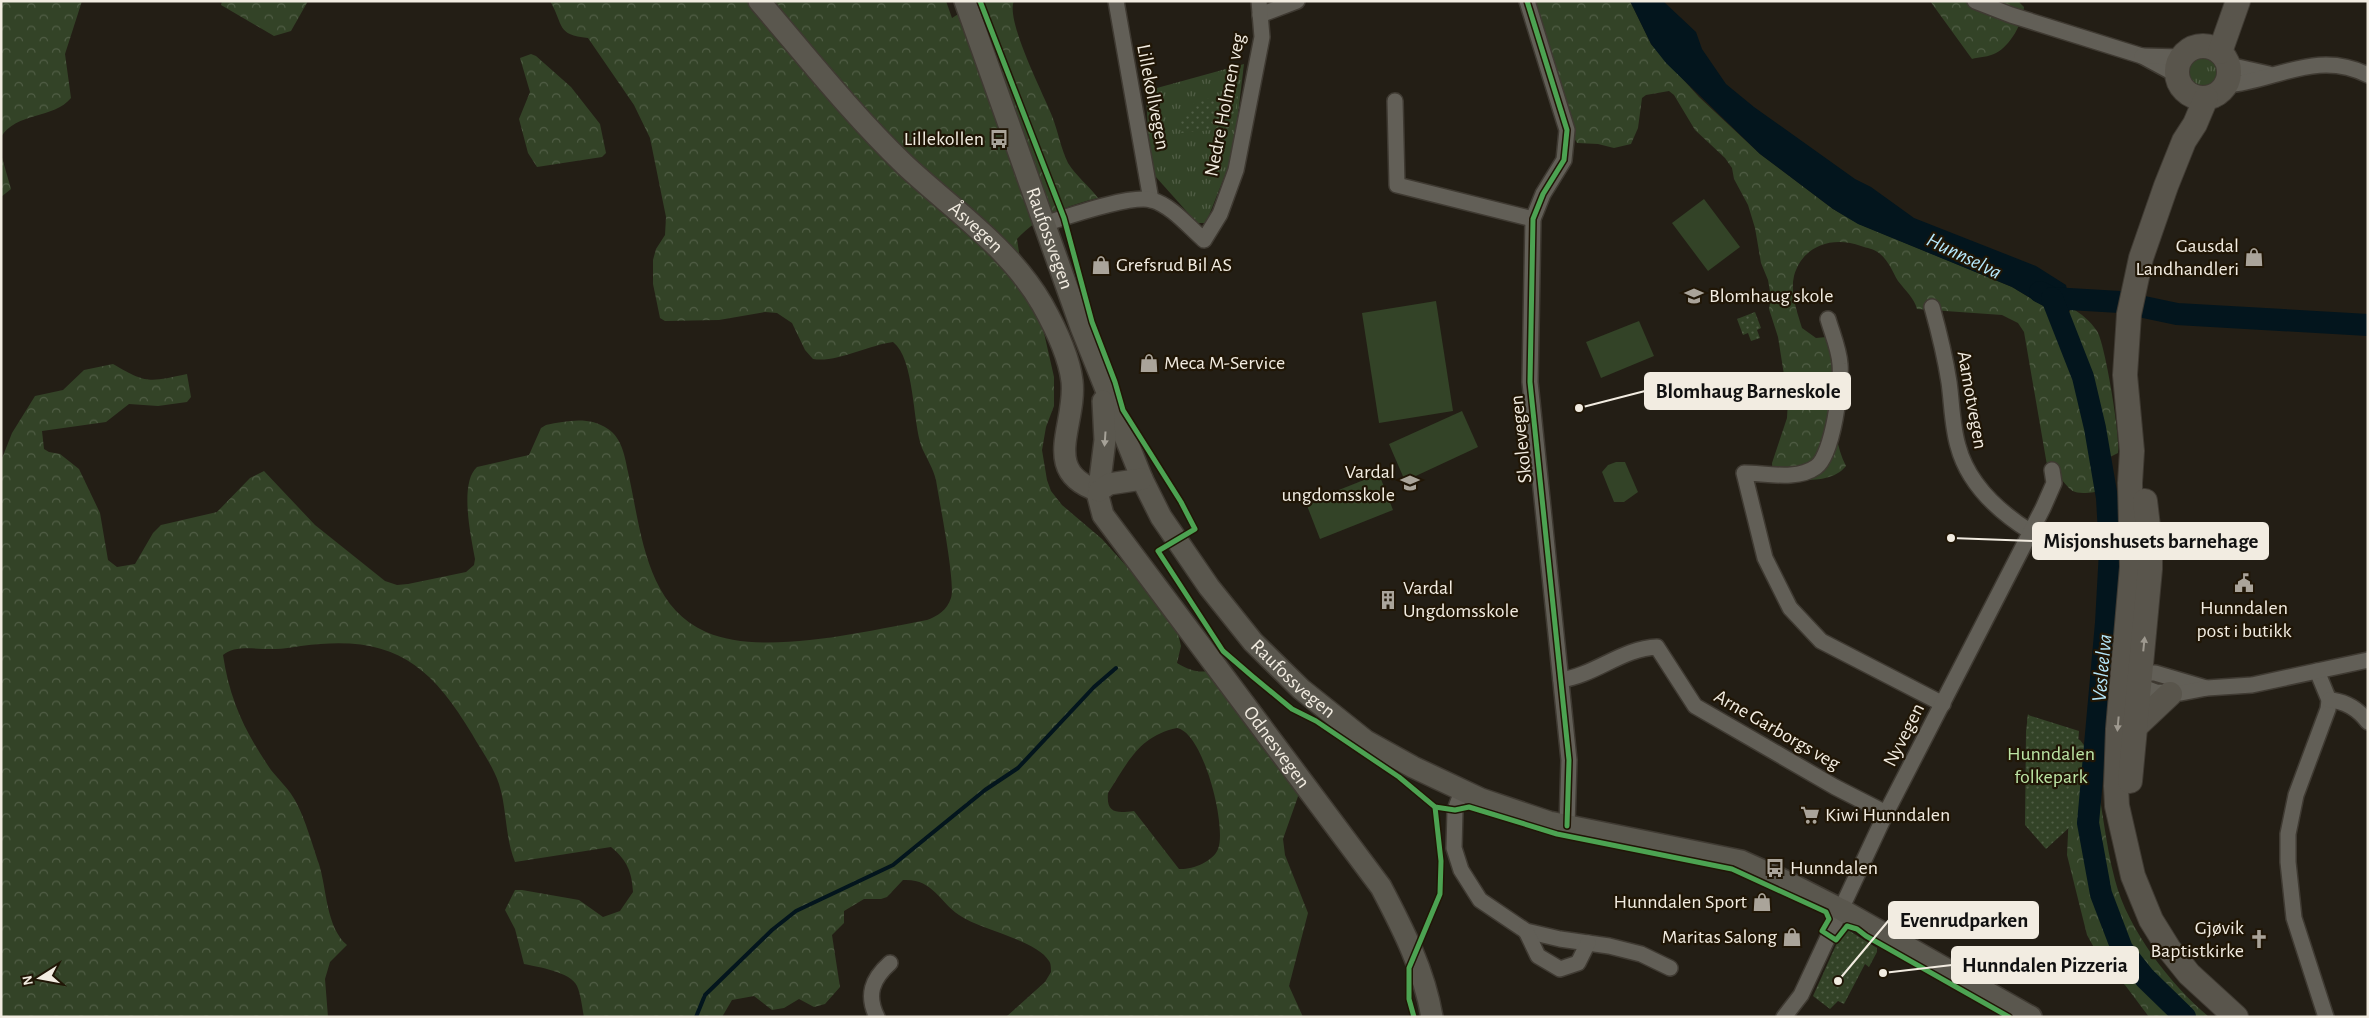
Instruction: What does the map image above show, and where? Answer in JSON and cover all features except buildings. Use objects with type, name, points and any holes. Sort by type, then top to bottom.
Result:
[{"type":"main road","name":"Åsvegen","points":[[760,1],[854,114],[906,165],[1008,257],[1029,285],[1042,304],[1062,346],[1072,380],[1073,398],[1064,452],[1066,467],[1080,483],[1100,482]]},
{"type":"main road","name":"Raufossvegen","points":[[965,1],[1044,224],[1142,479],[1161,517],[1209,587],[1253,642],[1301,689],[1366,741],[1462,791],[1481,799],[1567,826],[1741,861],[1842,910],[2031,1017]]},
{"type":"main road","points":[[2188,81],[2217,95],[2219,62],[2215,23],[2223,1]]},
{"type":"main road","points":[[2219,62],[2238,1]]},
{"type":"main road","points":[[2129,858],[2130,787],[2135,727],[2135,678],[2130,482],[2132,451],[2125,376],[2127,331],[2138,269],[2184,141],[2189,49],[2219,62]]},
{"type":"main road","name":"Odnesvegen","points":[[1100,373],[1106,428],[1099,507],[1106,520],[1381,888],[1407,935],[1422,974],[1432,1017]]},
{"type":"main road","points":[[1134,459],[1111,462],[1100,482],[1109,484],[1142,479]]},
{"type":"main road","points":[[2135,678],[2116,747],[2117,806],[2129,858],[2143,903],[2169,949],[2200,986],[2236,1017]]},
{"type":"main road","points":[[2135,727],[2170,694]]},
{"type":"street","name":"Lillekollvegen","points":[[1116,1],[1151,200]]},
{"type":"street","points":[[1260,8],[1297,1]]},
{"type":"street","name":"Skolevegen","points":[[1527,1],[1567,130],[1564,160],[1543,194],[1533,219],[1530,382],[1569,760],[1567,826]]},
{"type":"street","points":[[1975,1],[2007,8],[2142,56],[2188,81]]},
{"type":"street","name":"Nedre Holmen veg","points":[[1151,200],[1169,209],[1204,240],[1220,214],[1236,170],[1262,37],[1260,8]]},
{"type":"street","points":[[2219,62],[2256,81],[2270,74],[2302,66],[2323,65],[2345,68],[2368,75]]},
{"type":"street","points":[[1394,101],[1396,185],[1533,219]]},
{"type":"street","points":[[1044,224],[1092,209],[1151,200]]},
{"type":"street","name":"Aamotvegen","points":[[1932,307],[1945,358],[1953,425],[1964,464],[1980,487],[2005,516],[2031,532]]},
{"type":"street","points":[[1828,319],[1840,362],[1841,383],[1824,458],[1815,468],[1792,476],[1744,472],[1765,558],[1790,608],[1821,641],[1943,704]]},
{"type":"street","name":"Nyvegen","points":[[1784,1017],[1801,995],[1886,813],[2031,532],[2054,483],[2052,470]]},
{"type":"street","name":"Arne Garborgs veg","points":[[1561,680],[1585,675],[1642,648],[1657,647],[1695,706],[1835,787],[1886,813]]},
{"type":"street","points":[[2135,678],[2156,692],[2170,694],[2207,688],[2239,687],[2368,660]]},
{"type":"street","points":[[2317,671],[2329,700],[2321,728],[2296,795],[2288,834],[2288,862],[2294,918],[2326,1017]]},
{"type":"street","points":[[2135,678],[2166,676],[2207,688]]},
{"type":"street","points":[[2329,700],[2339,700],[2349,705],[2368,722]]},
{"type":"street","points":[[1462,791],[1455,810],[1453,826],[1454,848],[1461,870],[1480,900],[1526,931],[1641,954],[1670,968]]},
{"type":"street","points":[[1526,931],[1538,956],[1560,969],[1578,962],[1588,943]]},
{"type":"street","points":[[878,1017],[871,1005],[871,988],[879,973],[890,963]]},
{"type":"green space","points":[[1,1],[82,1],[65,54],[71,98],[64,105],[16,123],[1,137]]},
{"type":"green space","points":[[222,1],[308,1],[291,31],[274,36],[221,5]]},
{"type":"green space","points":[[550,1],[946,1],[952,18],[966,9],[969,1],[1014,1],[1015,24],[1020,40],[1052,116],[1068,163],[1098,198],[1075,204],[1044,218],[1017,239],[1024,285],[1042,324],[1054,377],[1054,406],[1046,427],[1042,450],[1047,480],[1051,491],[1062,505],[1102,539],[1149,591],[1177,629],[1181,646],[1177,663],[1194,671],[1210,671],[1223,668],[1302,785],[1283,839],[1285,855],[1308,913],[1289,986],[1303,1017],[1006,1017],[1045,982],[1051,972],[1049,961],[1033,947],[980,926],[959,915],[934,891],[921,883],[913,880],[903,880],[887,897],[864,899],[844,911],[844,923],[832,935],[840,987],[825,1004],[814,1007],[799,999],[784,1008],[772,1010],[754,996],[732,1000],[722,1017],[584,1017],[580,993],[574,981],[554,971],[524,964],[515,929],[505,910],[515,890],[522,890],[579,900],[603,917],[620,911],[633,892],[630,872],[625,862],[611,847],[515,862],[509,843],[502,794],[496,777],[456,708],[439,687],[422,670],[403,658],[382,649],[359,644],[332,643],[278,649],[241,649],[223,655],[234,702],[246,729],[271,770],[291,793],[301,812],[322,874],[331,918],[340,937],[347,945],[330,962],[325,979],[328,1017],[1,1017],[1,461],[12,433],[35,396],[63,390],[84,370],[113,364],[141,378],[156,380],[187,374],[191,397],[187,402],[158,406],[129,404],[106,422],[42,431],[44,449],[60,454],[79,469],[100,513],[108,560],[117,567],[135,564],[153,533],[161,525],[217,512],[250,478],[264,471],[315,525],[385,581],[397,585],[408,584],[466,572],[474,565],[475,559],[467,497],[472,475],[477,467],[529,455],[541,428],[546,425],[586,421],[601,425],[617,437],[626,460],[642,541],[658,585],[670,604],[686,620],[706,632],[729,639],[756,642],[815,640],[927,620],[935,617],[947,606],[951,598],[951,576],[936,480],[922,448],[909,376],[900,350],[893,342],[842,356],[822,360],[813,359],[805,350],[792,323],[777,313],[765,312],[719,320],[665,321],[660,318],[653,284],[653,260],[656,249],[665,235],[666,217],[650,138],[634,105],[588,38],[578,37],[566,31],[562,27]],"holes":[[[1177,728],[1187,734],[1196,746],[1211,782],[1216,803],[1220,838],[1218,849],[1211,858],[1195,867],[1179,869],[1134,811],[1118,812],[1111,808],[1108,793],[1136,752],[1153,737]]]},
{"type":"green space","points":[[1521,1],[1630,1],[1651,44],[1699,97],[1760,154],[1833,209],[1859,224],[2012,287],[2047,308],[2069,313],[2071,308],[2086,318],[2097,331],[2104,353],[2115,411],[2118,444],[2118,453],[2098,463],[2095,492],[2084,493],[2072,490],[2056,475],[2048,471],[2024,332],[2018,323],[2002,315],[1917,309],[1912,298],[1879,253],[1851,243],[1840,242],[1821,245],[1804,256],[1794,276],[1793,289],[1802,328],[1816,338],[1837,336],[1834,385],[1836,436],[1846,466],[1839,472],[1822,479],[1773,481],[1772,463],[1787,418],[1788,400],[1778,337],[1769,309],[1771,297],[1768,280],[1761,263],[1755,228],[1748,205],[1734,179],[1732,168],[1725,158],[1695,130],[1674,95],[1669,91],[1646,95],[1642,98],[1638,128],[1631,144],[1614,148],[1598,144],[1577,143],[1571,133]]},
{"type":"green space","points":[[1930,1],[2018,1],[2024,7],[2018,27],[2011,40],[2001,50],[1987,56],[1972,59]]},
{"type":"green space","points":[[531,54],[536,56],[571,87],[600,124],[606,153],[602,157],[537,167],[528,153],[519,119],[530,92],[520,58]]},
{"type":"green space","points":[[2204,56],[2215,61],[2220,72],[2215,83],[2204,88],[2193,83],[2188,72],[2193,61]]},
{"type":"green space","points":[[1244,64],[1233,155],[1206,223],[1197,223],[1155,176],[1148,133],[1146,91]]},
{"type":"green space","points":[[1239,91],[1232,128],[1181,133],[1180,121],[1195,102]]},
{"type":"green space","points":[[1,154],[11,189],[1,197]]},
{"type":"green space","points":[[1704,199],[1740,247],[1708,271],[1672,223]]},
{"type":"green space","points":[[1436,301],[1453,411],[1379,423],[1362,313]]},
{"type":"green space","points":[[1755,312],[1761,328],[1757,330],[1760,338],[1751,341],[1748,333],[1743,335],[1737,319]]},
{"type":"green space","points":[[1639,321],[1654,356],[1601,378],[1586,342]]},
{"type":"green space","points":[[1462,411],[1478,447],[1405,481],[1389,444]]},
{"type":"green space","points":[[1616,462],[1625,462],[1638,492],[1624,502],[1614,502],[1602,472],[1608,465]]},
{"type":"green space","points":[[1379,474],[1393,510],[1320,539],[1306,503]]},
{"type":"green space","points":[[2028,714],[2032,719],[2080,740],[2090,753],[2111,864],[2121,899],[2140,937],[2152,955],[2180,989],[2209,1017],[2149,1017],[2125,985],[2107,971],[2087,935],[2067,855],[2072,747],[2042,735],[2027,721]]},
{"type":"green space","name":"Hunndalen folkepark","points":[[2028,715],[2079,731],[2072,825],[2046,849],[2025,825],[2026,731]]},
{"type":"green space","points":[[1848,930],[1877,948],[1877,952],[1869,967],[1865,964],[1844,1004],[1838,1001],[1830,1009],[1813,996],[1841,934]]},
{"type":"water","points":[[1630,1],[1663,1],[1696,32],[1702,49],[1726,84],[1754,107],[1855,179],[1871,187],[1914,218],[2036,266],[2066,285],[2071,308],[2062,320],[2055,324],[2047,308],[2012,287],[1858,224],[1833,209],[1760,154],[1666,63],[1651,44]]},
{"type":"waterway","name":"Hunnselva","points":[[2040,292],[2052,298],[2120,302],[2177,314],[2368,325]]},
{"type":"waterway","name":"Vesleelva","points":[[2052,298],[2083,377],[2095,428],[2107,498],[2110,551],[2106,623],[2088,823],[2101,894],[2122,949],[2145,978],[2185,1017]]},
{"type":"waterway","points":[[696,1017],[705,995],[772,930],[796,911],[893,865],[985,790],[1018,768],[1094,687],[1116,668]]},
{"type":"cycle path","points":[[980,1],[1064,218],[1092,322],[1115,382],[1123,410],[1181,502],[1195,529],[1158,551],[1223,651],[1292,709],[1316,721],[1399,777],[1435,807],[1455,810],[1469,807],[1557,834],[1732,869],[1826,912],[1829,919],[1822,931],[1836,940],[1847,926],[1857,929],[1866,936],[2009,1017]]},
{"type":"cycle path","points":[[1527,1],[1567,130],[1564,160],[1543,194],[1533,219],[1530,382],[1569,760],[1567,826]]},
{"type":"cycle path","points":[[1414,1017],[1409,999],[1409,968],[1440,894],[1441,861],[1435,807]]},
{"type":"place","name":"Lillekollen","points":[[999,139]]},
{"type":"place","name":"Gausdal Landhandleri","points":[[2254,257]]},
{"type":"place","name":"Grefsrud Bil AS","points":[[1101,265]]},
{"type":"place","name":"Blomhaug skole","points":[[1694,296]]},
{"type":"place","name":"Meca M-Service","points":[[1149,363]]},
{"type":"place","name":"Blomhaug Barneskole","points":[[1579,408]]},
{"type":"place","name":"Vardal ungdomsskole","points":[[1410,483]]},
{"type":"place","name":"Misjonshusets barnehage","points":[[1951,538]]},
{"type":"place","name":"Hunndalen post i butikk","points":[[2244,583]]},
{"type":"place","name":"Vardal Ungdomsskole","points":[[1388,600]]},
{"type":"place","name":"Kiwi Hunndalen","points":[[1810,815]]},
{"type":"place","name":"Hunndalen","points":[[1775,868]]},
{"type":"place","name":"Hunndalen Sport","points":[[1762,902]]},
{"type":"place","name":"Maritas Salong","points":[[1792,937]]},
{"type":"place","name":"Gjøvik Baptistkirke","points":[[2259,939]]},
{"type":"place","name":"Hunndalen Pizzeria","points":[[1883,973]]},
{"type":"place","name":"Evenrudparken","points":[[1838,981]]}]
